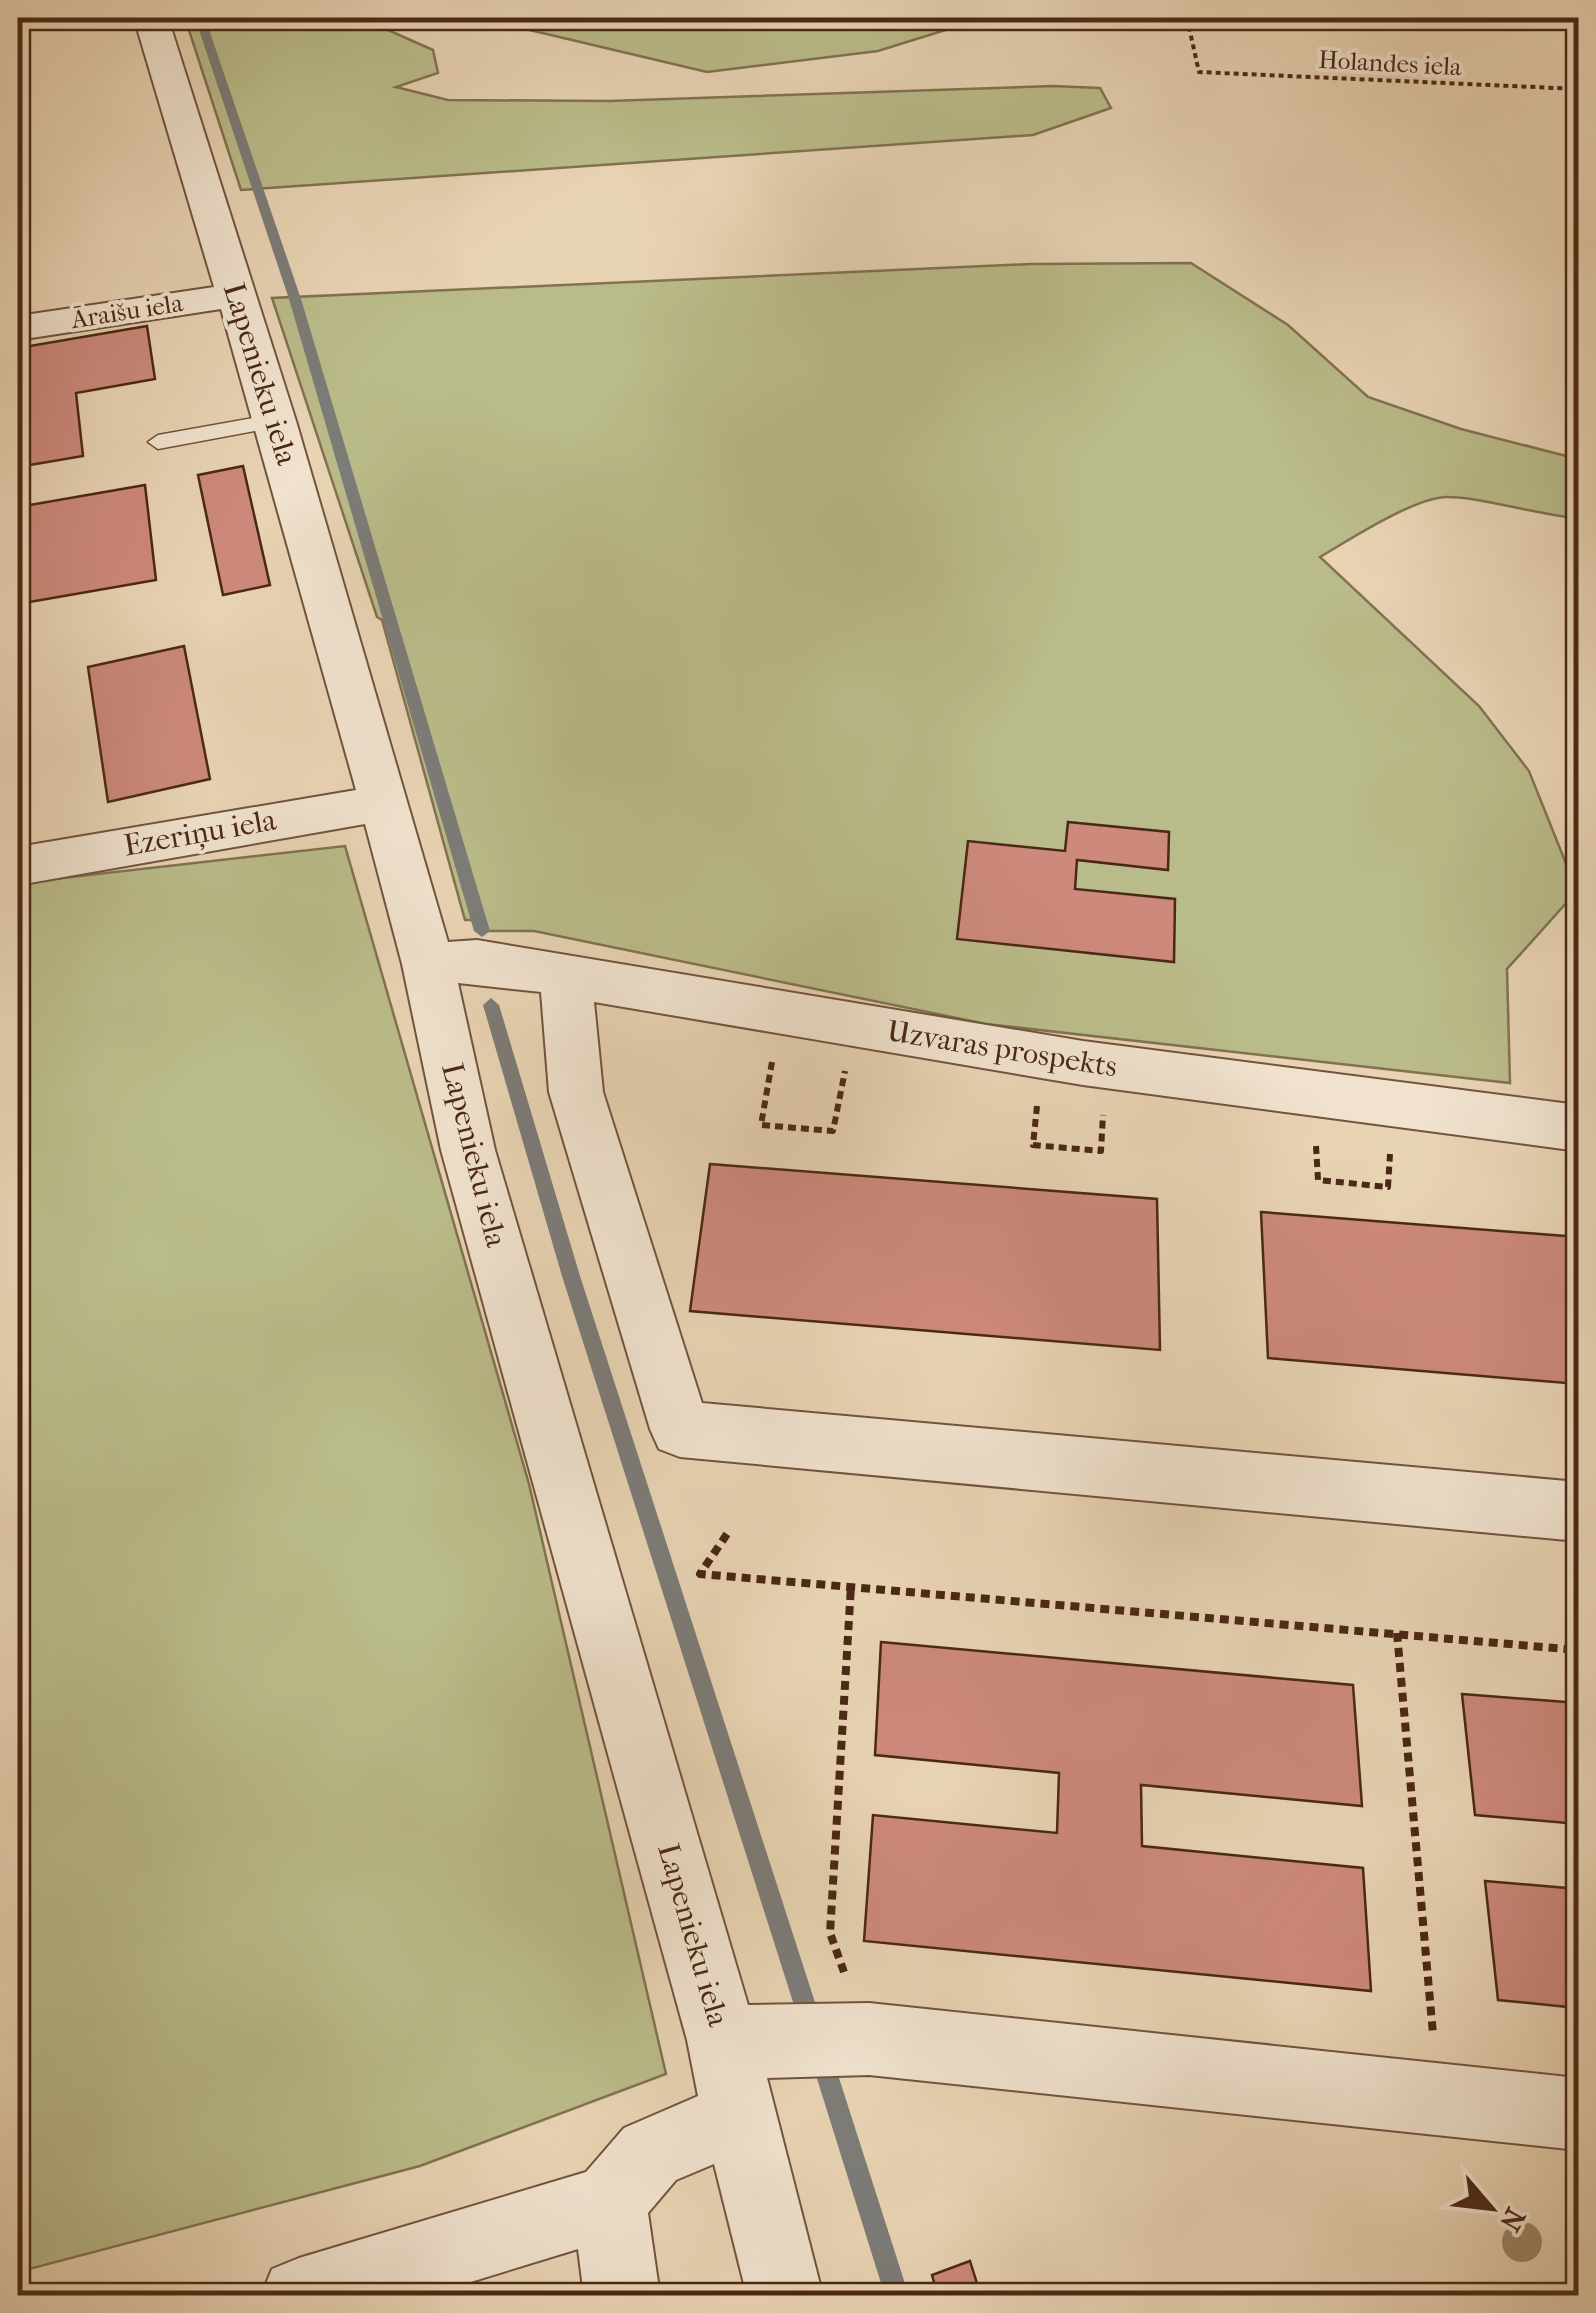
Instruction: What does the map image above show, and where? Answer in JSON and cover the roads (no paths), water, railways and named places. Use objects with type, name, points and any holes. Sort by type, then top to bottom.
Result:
[{"type":"street","name":"Lapenieku iela","points":[[151,18],[275,421],[384,803],[428,964],[468,1150],[722,2040],[785,2296]]},
{"type":"street","name":"Āraišu iela","points":[[18,328],[237,294]]},
{"type":"street","name":"Ezeriņu iela","points":[[18,866],[384,803]]},
{"type":"street","name":"Uzvaras prospekts","points":[[428,964],[477,962],[566,980],[1083,1063],[1578,1128]]},
{"type":"street","points":[[566,980],[576,1092],[680,1429],[1578,1512]]},
{"type":"street","points":[[722,2040],[799,2043],[869,2039],[1578,2114]]},
{"type":"street","points":[[299,2296],[609,2202],[650,2154],[738,2116]]},
{"type":"street","points":[[609,2202],[622,2296]]},
{"type":"lane","points":[[158,442],[275,421]]},
{"type":"waterway","points":[[200,18],[295,299],[482,931]]},
{"type":"waterway","points":[[491,1005],[571,1276],[811,2024]]},
{"type":"waterway","points":[[820,2053],[897,2296]]}]
